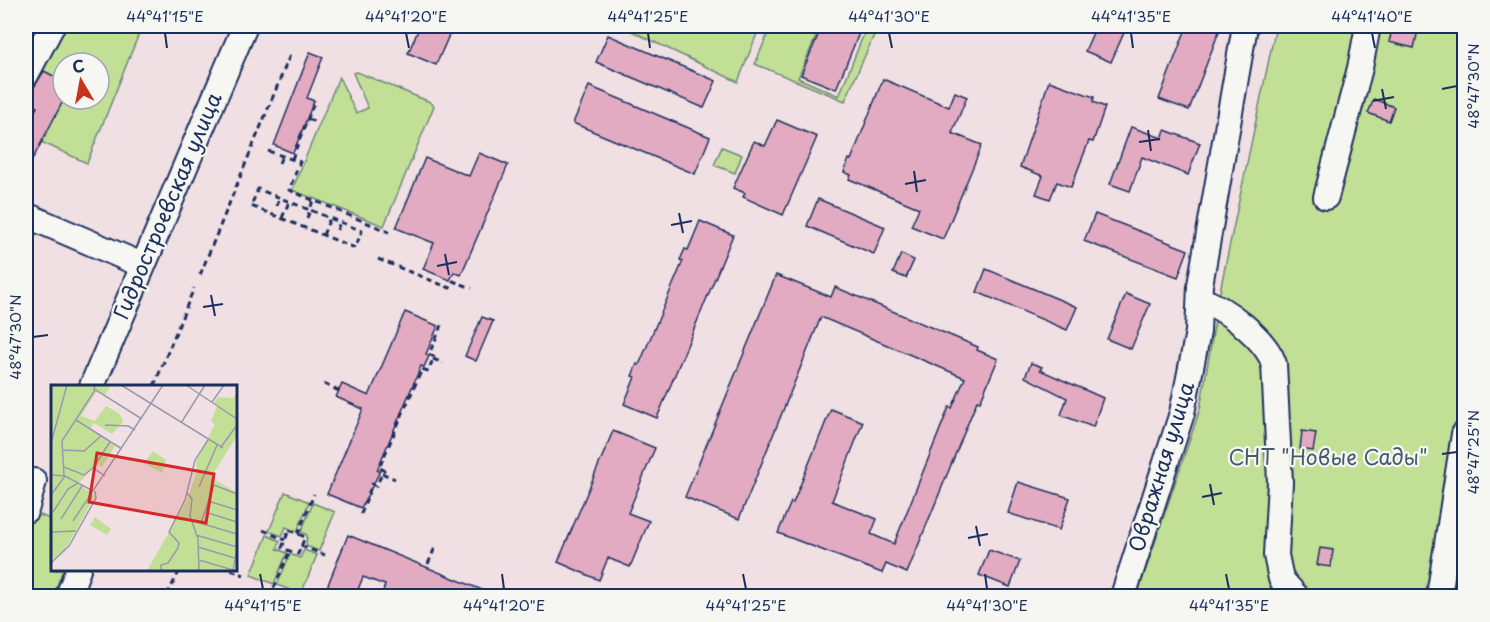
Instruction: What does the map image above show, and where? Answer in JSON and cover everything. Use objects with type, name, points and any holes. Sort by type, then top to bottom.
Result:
[{"type":"street","points":[[26,75],[52,26]]},
{"type":"street","name":"Гидростроевская улица","points":[[93,385],[245,26]]},
{"type":"street","name":"Овражная улица","points":[[1123,597],[1182,413],[1201,300],[1200,285],[1245,26]]},
{"type":"street","points":[[1326,197],[1360,68],[1368,26]]},
{"type":"street","points":[[26,215],[142,265]]},
{"type":"street","points":[[1201,300],[1214,304],[1254,335],[1266,347],[1274,364],[1280,482],[1276,555],[1281,579],[1296,597]]},
{"type":"street","points":[[1439,597],[1460,492],[1464,434]]},
{"type":"street","points":[[26,510],[37,479]]},
{"type":"street","points":[[68,597],[78,571]]},
{"type":"path","points":[[200,275],[290,55]]},
{"type":"path","points":[[292,159],[315,100]]},
{"type":"path","points":[[308,119],[316,122]]},
{"type":"path","points":[[268,151],[300,162],[289,190],[389,232]]},
{"type":"path","points":[[279,163],[282,156]]},
{"type":"path","points":[[258,189],[279,198],[362,231],[355,248],[251,206],[258,189]]},
{"type":"path","points":[[277,206],[279,198]]},
{"type":"path","points":[[307,218],[313,200]]},
{"type":"path","points":[[282,219],[289,202]]},
{"type":"path","points":[[323,235],[330,218]]},
{"type":"path","points":[[337,230],[340,222]]},
{"type":"path","points":[[378,259],[450,288],[453,281],[472,288]]},
{"type":"path","points":[[155,385],[194,288]]},
{"type":"path","points":[[442,325],[429,354],[434,357],[433,359],[443,363]]},
{"type":"path","points":[[361,514],[372,484],[376,486],[384,470],[379,468],[422,369],[428,371],[433,359]]},
{"type":"path","points":[[324,384],[339,391]]},
{"type":"path","points":[[382,474],[395,479]]},
{"type":"path","points":[[298,534],[314,494]]},
{"type":"path","points":[[263,530],[285,540]]},
{"type":"path","points":[[289,531],[298,534],[305,537],[298,554],[282,548],[289,531]]},
{"type":"path","points":[[428,564],[436,545]]},
{"type":"path","points":[[301,546],[325,555]]},
{"type":"path","points":[[274,588],[290,551]]},
{"type":"path","points":[[168,595],[180,571]]},
{"type":"path","points":[[234,571],[244,575]]},
{"type":"path","points":[[544,591],[545,597]]},
{"type":"green space","points":[[26,26],[142,26],[111,103],[111,51],[51,51],[51,111],[108,111],[87,163],[26,135]]},
{"type":"green space","points":[[621,26],[760,26],[738,82]]},
{"type":"green space","points":[[771,26],[820,27],[798,78],[839,96],[867,26],[878,26],[845,101],[755,64]]},
{"type":"green space","name":"СНТ \"Новые Сады\"","points":[[1276,26],[1464,26],[1464,42],[1461,50],[1464,52],[1464,596],[1137,596],[1200,409],[1221,286]]},
{"type":"green space","points":[[357,72],[430,102],[434,106],[384,226],[292,190],[339,77],[356,113],[368,108],[353,73]]},
{"type":"green space","points":[[722,147],[742,155],[735,173],[714,165]]},
{"type":"green space","points":[[285,492],[309,502],[297,532],[286,527],[282,536],[269,531]]},
{"type":"green space","points":[[313,503],[335,512],[319,551],[306,546],[307,535],[301,532]]},
{"type":"green space","points":[[26,509],[51,520],[51,571],[63,571],[53,596],[26,596]]},
{"type":"green space","points":[[267,535],[280,541],[277,549],[287,553],[274,584],[251,575]]},
{"type":"green space","points":[[304,550],[317,555],[301,594],[277,585],[290,554],[300,558]]},
{"type":"building","points":[[420,26],[453,26],[436,65],[408,53]]},
{"type":"building","points":[[822,26],[862,26],[836,89],[801,75]]},
{"type":"building","points":[[1096,26],[1127,26],[1111,62],[1085,51]]},
{"type":"building","points":[[1187,26],[1221,26],[1189,110],[1159,99]]},
{"type":"building","points":[[1393,26],[1419,26],[1414,48],[1389,42]]},
{"type":"building","points":[[608,35],[716,81],[704,108],[596,62]]},
{"type":"building","points":[[310,52],[323,57],[307,98],[314,101],[293,153],[274,145]]},
{"type":"building","points":[[44,71],[51,75],[51,111],[58,111],[26,172],[26,128],[37,107],[26,101],[26,89],[34,87]]},
{"type":"building","points":[[883,79],[949,107],[955,92],[967,97],[952,133],[982,145],[943,239],[911,226],[919,208],[849,179],[851,175],[844,172],[849,159],[851,160]]},
{"type":"building","points":[[1049,81],[1094,97],[1093,102],[1105,107],[1093,142],[1089,141],[1071,187],[1057,182],[1050,199],[1036,194],[1043,176],[1020,167]]},
{"type":"building","points":[[589,86],[710,137],[695,174],[573,123]]},
{"type":"building","points":[[1374,99],[1394,107],[1389,121],[1368,113]]},
{"type":"building","points":[[777,120],[817,137],[783,215],[743,197],[745,193],[733,188],[754,141],[765,146]]},
{"type":"building","points":[[1131,127],[1162,138],[1165,130],[1200,143],[1188,175],[1142,157],[1130,191],[1110,184]]},
{"type":"building","points":[[479,153],[508,165],[461,275],[454,272],[450,280],[423,269],[434,243],[396,228],[425,158],[469,176]]},
{"type":"building","points":[[818,199],[885,227],[874,254],[807,226]]},
{"type":"building","points":[[1095,214],[1188,250],[1178,277],[1084,241]]},
{"type":"building","points":[[700,221],[733,235],[657,418],[624,404],[635,377],[632,376],[637,364],[639,365],[683,261],[680,260],[685,249],[688,250]]},
{"type":"building","points":[[901,254],[914,260],[906,278],[893,273]]},
{"type":"building","points":[[986,269],[1077,307],[1067,330],[977,292]]},
{"type":"building","points":[[776,275],[831,297],[835,287],[978,347],[977,350],[998,359],[980,402],[977,401],[907,573],[886,564],[882,573],[778,533],[791,502],[793,503],[831,409],[863,422],[832,501],[877,519],[871,534],[894,544],[949,407],[952,408],[965,378],[821,317],[739,519],[685,497]]},
{"type":"building","points":[[1126,294],[1150,304],[1131,349],[1107,339]]},
{"type":"building","points":[[405,312],[438,326],[426,354],[429,356],[424,367],[421,366],[377,470],[380,471],[361,508],[327,494],[363,409],[336,397],[342,384],[369,396]]},
{"type":"building","points":[[482,317],[493,321],[476,361],[465,356]]},
{"type":"building","points":[[1031,363],[1042,367],[1040,370],[1103,398],[1093,427],[1061,415],[1067,398],[1025,377]]},
{"type":"building","points":[[613,431],[655,448],[628,513],[649,521],[630,567],[608,558],[599,580],[558,562]]},
{"type":"building","points":[[1302,431],[1316,433],[1313,451],[1300,449]]},
{"type":"building","points":[[1018,482],[1070,498],[1059,530],[1008,513]]},
{"type":"building","points":[[348,535],[497,597],[381,597],[385,585],[363,577],[355,597],[323,597]]},
{"type":"building","points":[[1320,548],[1333,550],[1331,567],[1317,565]]},
{"type":"building","points":[[989,550],[1020,561],[1010,587],[979,575]]}]
